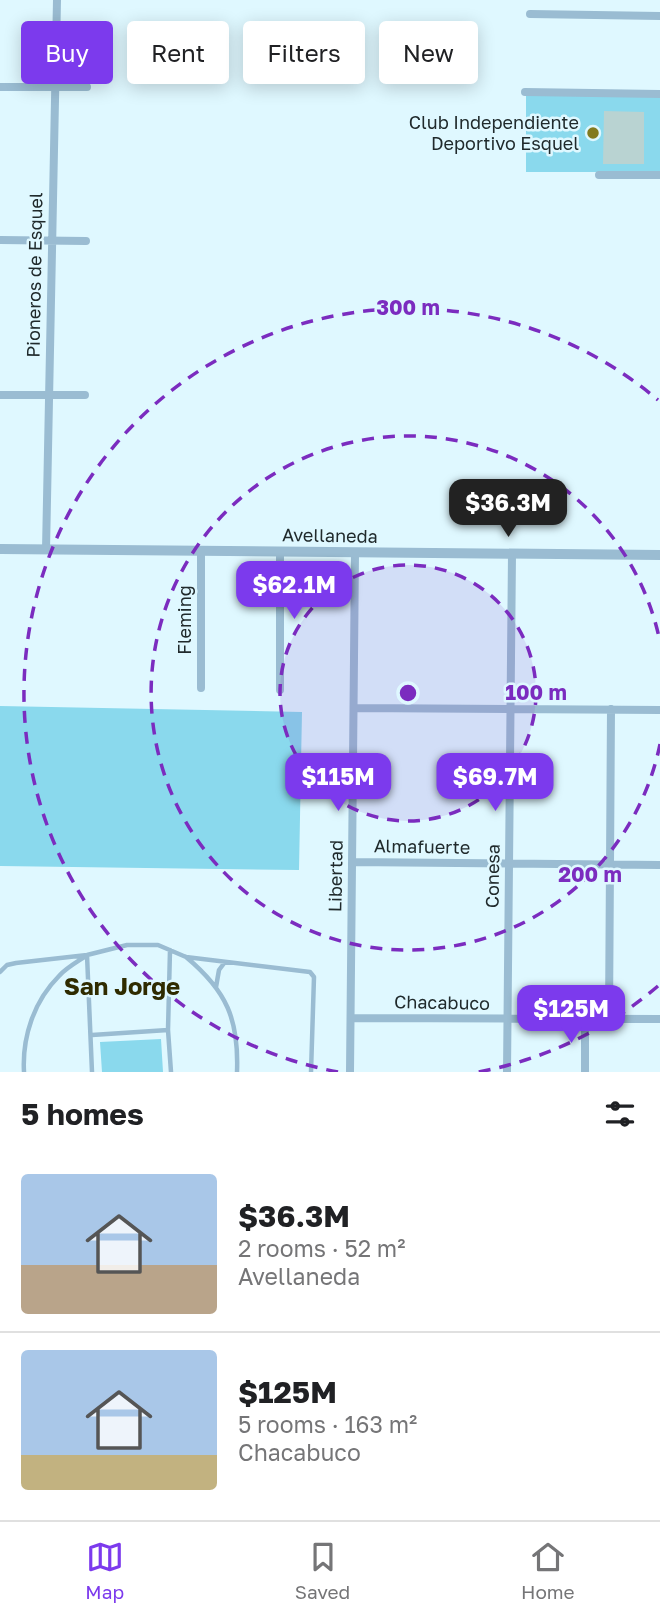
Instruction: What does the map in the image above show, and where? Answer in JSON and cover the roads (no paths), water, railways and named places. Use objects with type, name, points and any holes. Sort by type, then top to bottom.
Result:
[{"type":"street","name":"Pioneros de Esquel","points":[[46,550],[57,0]]},
{"type":"street","points":[[530,15],[660,16]]},
{"type":"street","points":[[0,88],[87,87]]},
{"type":"street","points":[[525,92],[660,94]]},
{"type":"street","points":[[599,175],[660,175]]},
{"type":"street","points":[[0,240],[86,241]]},
{"type":"street","points":[[0,395],[85,395]]},
{"type":"street","name":"Avellaneda","points":[[0,549],[660,555]]},
{"type":"street","name":"Fleming","points":[[201,552],[201,688]]},
{"type":"street","points":[[280,553],[280,690]]},
{"type":"street","name":"Libertad","points":[[350,1072],[355,554]]},
{"type":"street","name":"Conesa","points":[[507,1072],[512,554]]},
{"type":"street","points":[[354,708],[660,710]]},
{"type":"street","points":[[609,1019],[611,709]]},
{"type":"street","name":"Almafuerte","points":[[352,862],[660,865]]},
{"type":"street","name":"Chacabuco","points":[[351,1018],[660,1019]]},
{"type":"street","points":[[585,1071],[586,1019]]},
{"type":"lane","points":[[0,972],[7,965],[16,963],[87,955],[127,945],[158,946],[170,950],[186,957],[202,970],[216,988],[234,1023],[239,1042],[237,1072]]},
{"type":"lane","points":[[170,950],[168,1030],[171,1072]]},
{"type":"lane","points":[[87,955],[92,1072]]},
{"type":"lane","points":[[24,1072],[23,1050],[28,1027],[37,1009],[61,973],[87,955]]},
{"type":"lane","points":[[186,957],[310,972],[314,977],[311,1072]]},
{"type":"lane","points":[[216,988],[219,970],[225,962]]},
{"type":"lane","points":[[92,1035],[168,1030]]},
{"type":"place","name":"Club Independiente Deportivo Esquel","points":[[593,133]]},
{"type":"district","name":"San Jorge","points":[[122,987]]}]
